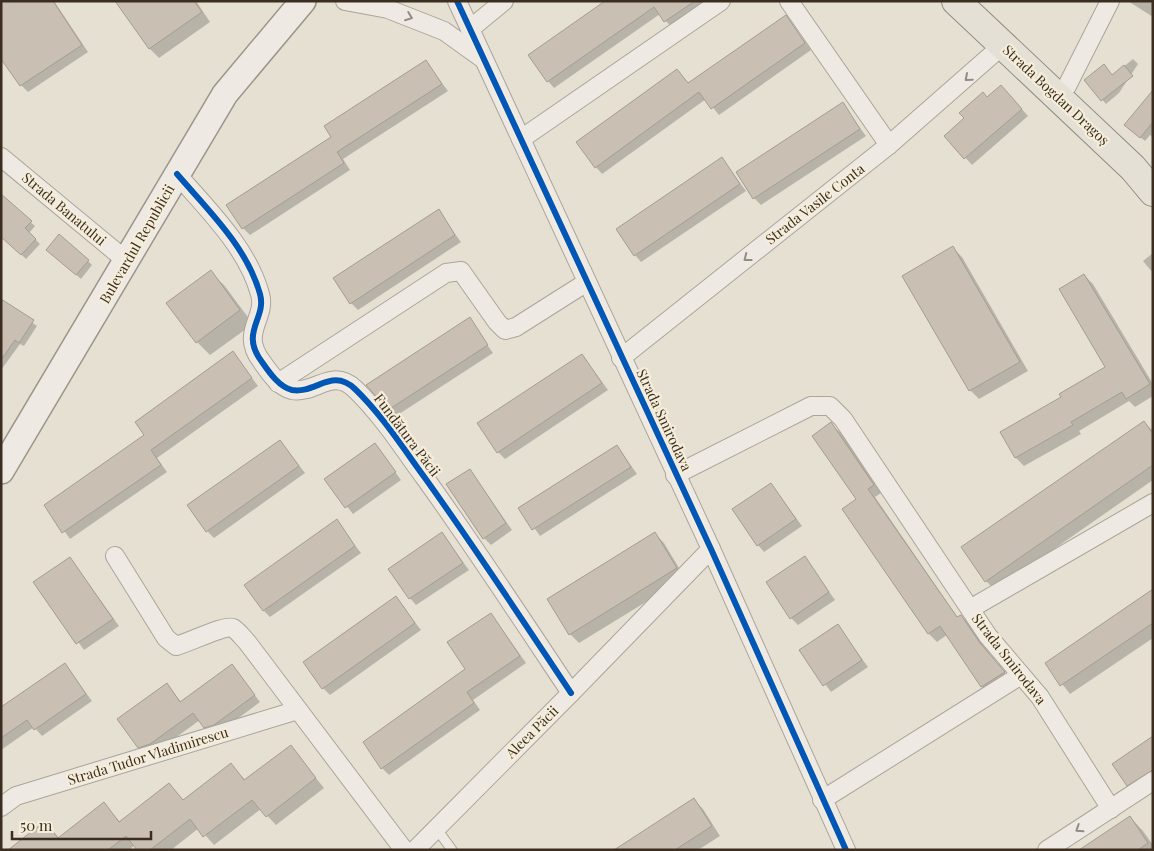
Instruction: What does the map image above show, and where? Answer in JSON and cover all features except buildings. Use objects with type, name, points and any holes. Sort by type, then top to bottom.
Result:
[{"type":"main road","name":"Bulevardul Republicii","points":[[1,471],[128,262],[177,174],[225,94],[303,1]]},
{"type":"main road","name":"Strada Bogdan Dragoș","points":[[956,1],[1134,168],[1153,192]]},
{"type":"street","name":"Strada Smirodava","points":[[345,1],[388,9],[444,31],[483,59]]},
{"type":"street","name":"Strada Smirodava","points":[[457,1],[675,475],[711,549],[846,850]]},
{"type":"street","points":[[470,29],[504,1]]},
{"type":"street","points":[[521,139],[721,1]]},
{"type":"street","points":[[789,1],[889,146]]},
{"type":"street","points":[[1056,96],[1067,86],[1110,1]]},
{"type":"street","name":"Strada Vasile Conta","points":[[621,358],[889,146],[1003,45]]},
{"type":"street","name":"Strada Banatului","points":[[1,157],[128,262]]},
{"type":"street","points":[[177,174],[232,238],[249,268],[261,296],[258,317],[252,331],[253,344],[260,360],[278,382],[446,273],[461,271],[497,322],[505,330],[516,327],[587,282]]},
{"type":"street","name":"Fundătura Păcii","points":[[278,382],[290,390],[302,390],[331,380],[346,382],[356,390],[393,434],[452,516],[572,693]]},
{"type":"street","name":"Strada Smirodava","points":[[675,475],[811,406],[830,406],[843,419],[988,636],[1040,698],[1110,809]]},
{"type":"street","points":[[970,609],[1153,503]]},
{"type":"street","name":"Aleea Păcii","points":[[415,850],[572,693],[711,549]]},
{"type":"street","points":[[115,556],[166,638],[176,646],[190,643],[225,626],[233,628],[248,642],[404,850]]},
{"type":"street","points":[[822,800],[1021,675]]},
{"type":"street","name":"Strada Tudor Vladimirescu","points":[[1,808],[16,796],[298,710]]},
{"type":"street","points":[[1047,850],[1153,781]]},
{"type":"lane","points":[[436,828],[452,850]]},
{"type":"cycle path","points":[[457,1],[711,549],[846,850]]},
{"type":"cycle path","points":[[177,174],[225,230],[246,260],[254,277],[261,303],[253,334],[253,342],[256,351],[268,370],[283,386],[292,390],[301,390],[339,380],[347,383],[365,399],[392,432],[444,505],[571,693]]}]
